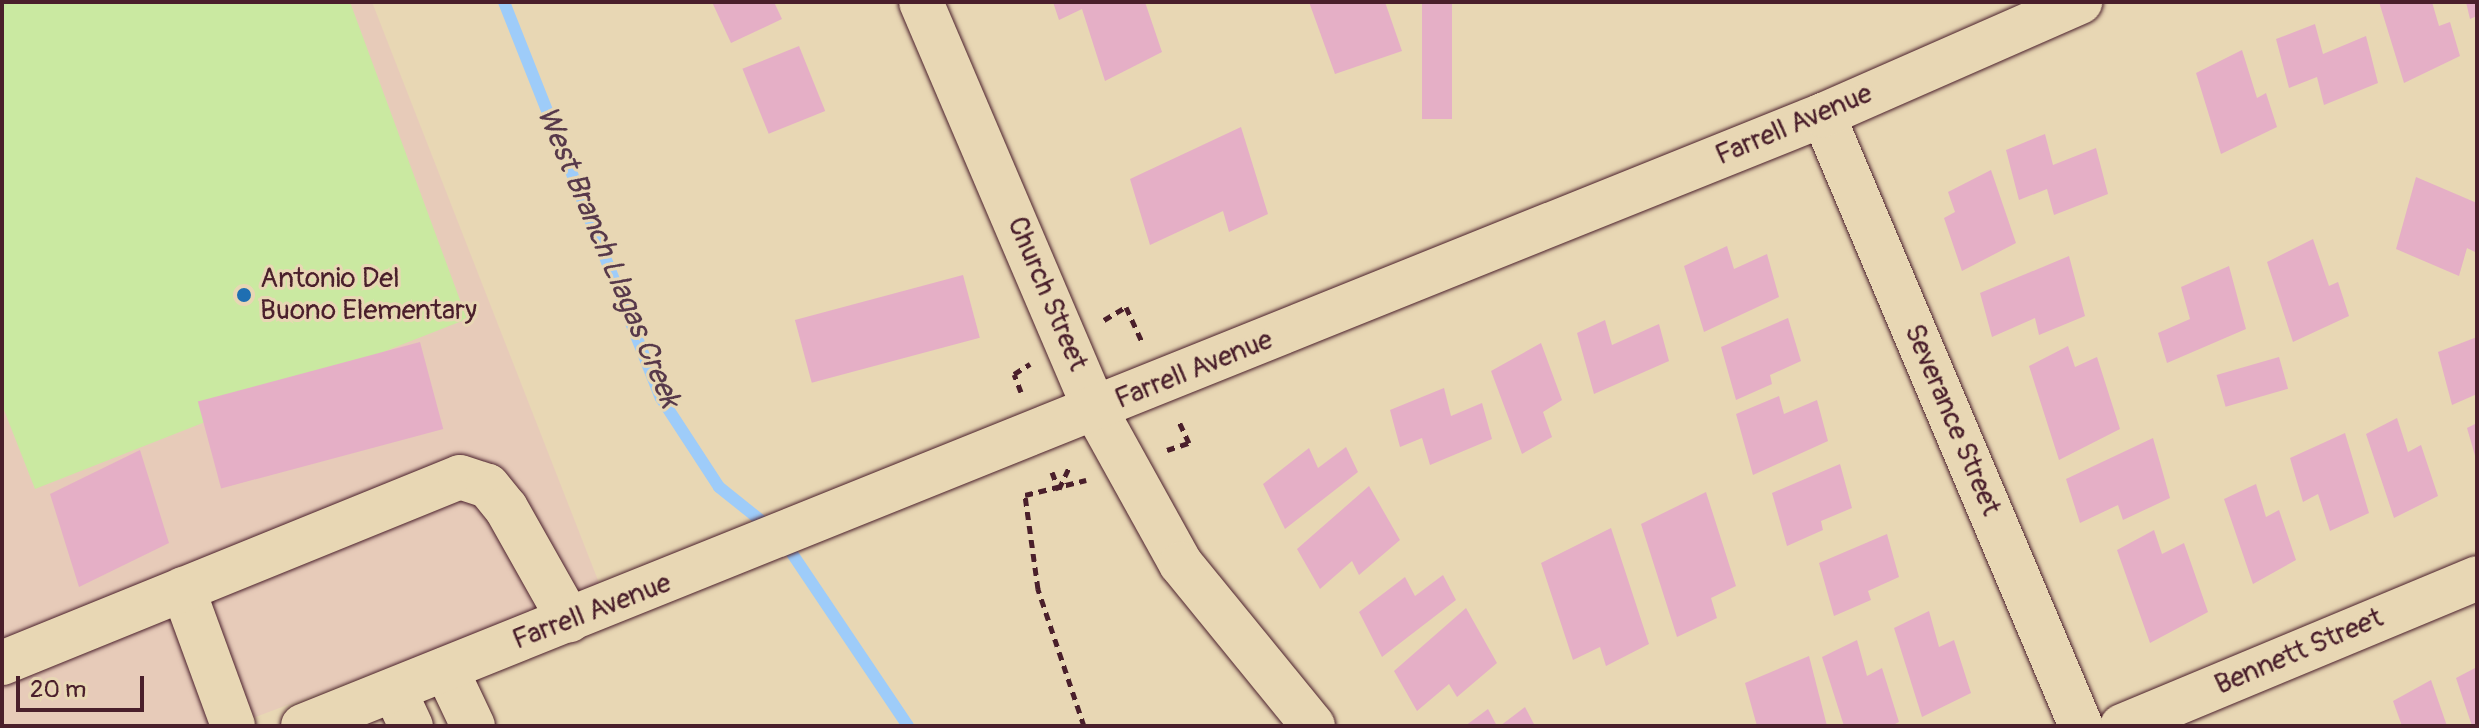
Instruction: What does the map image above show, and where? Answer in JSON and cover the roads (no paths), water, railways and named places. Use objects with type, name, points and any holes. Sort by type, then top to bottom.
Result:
[{"type":"street","name":"Church Street","points":[[921,2],[1095,409],[1181,564],[1313,726]]},
{"type":"street","name":"Farrell Avenue","points":[[326,722],[403,709],[446,669],[677,579],[1823,115],[2080,2]]},
{"type":"street","name":"Severance Street","points":[[1823,115],[2081,726]]},
{"type":"street","points":[[2,663],[460,477],[488,486],[506,508],[569,620]]},
{"type":"street","name":"Bennett Street","points":[[2122,726],[2477,578]]},
{"type":"street","points":[[183,589],[233,726]]},
{"type":"street","points":[[446,669],[473,726]]},
{"type":"waterway","name":"West Branch Llagas Creek","points":[[504,2],[661,398],[719,487],[769,527]]},
{"type":"waterway","name":"West Branch Llagas Creek","points":[[783,540],[908,726]]},
{"type":"place","name":"Antonio Del Buono Elementary","points":[[244,295]]}]
